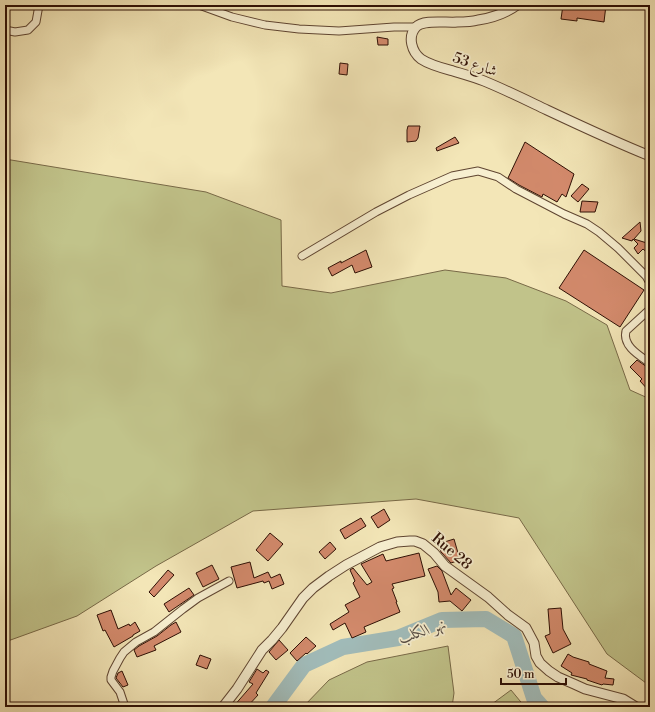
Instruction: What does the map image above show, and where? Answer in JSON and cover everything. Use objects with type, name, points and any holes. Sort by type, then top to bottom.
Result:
[{"type":"street","points":[[5,30],[16,32],[28,30],[36,22],[39,5]]},
{"type":"street","points":[[199,5],[232,17],[265,25],[299,29],[339,31],[415,27],[423,23],[477,21],[500,14],[517,5]]},
{"type":"street","name":"شارع 53","points":[[415,27],[412,34],[412,47],[416,54],[422,59],[441,68],[489,83],[650,156]]},
{"type":"street","points":[[302,256],[376,212],[409,195],[452,176],[478,171],[498,177],[516,189],[564,214],[587,224],[618,248],[650,282]]},
{"type":"street","points":[[650,309],[626,331],[625,335],[627,342],[636,353],[650,363]]},
{"type":"street","name":"Rue 28","points":[[223,707],[237,689],[262,650],[282,628],[303,598],[313,588],[346,565],[380,547],[397,542],[415,541],[423,544],[434,553],[445,566],[488,597],[508,615],[526,628],[534,643],[536,656],[540,663],[549,671],[574,684],[623,699],[636,707]]},
{"type":"street","points":[[125,707],[120,692],[111,680],[112,671],[124,652],[136,642],[154,632],[198,598],[229,580]]},
{"type":"green space","points":[[5,159],[206,192],[281,220],[282,286],[331,293],[445,270],[506,278],[566,301],[607,325],[630,390],[650,399],[650,686],[607,654],[519,518],[416,499],[253,511],[156,566],[77,616],[5,642]]},
{"type":"green space","points":[[448,646],[454,693],[452,707],[303,707],[329,680],[367,662]]},
{"type":"green space","points":[[511,690],[525,707],[488,707]]},
{"type":"building","points":[[563,5],[606,5],[604,22],[577,18],[577,21],[561,19]]},
{"type":"building","points":[[377,37],[388,39],[388,45],[378,45]]},
{"type":"building","points":[[340,63],[348,64],[347,75],[339,74]]},
{"type":"building","points":[[408,126],[420,126],[416,141],[407,142]]},
{"type":"building","points":[[455,137],[459,143],[437,151],[436,148]]},
{"type":"building","points":[[525,142],[574,174],[566,197],[562,194],[557,202],[543,194],[542,197],[508,178]]},
{"type":"building","points":[[582,184],[589,189],[578,202],[571,196]]},
{"type":"building","points":[[582,201],[598,202],[595,212],[580,212]]},
{"type":"building","points":[[640,222],[641,231],[634,239],[650,244],[650,255],[643,249],[638,254],[634,248],[638,244],[633,239],[632,241],[622,238]]},
{"type":"building","points":[[366,250],[372,267],[355,273],[352,265],[332,276],[328,268]]},
{"type":"building","points":[[584,250],[644,290],[620,327],[559,288]]},
{"type":"building","points":[[637,360],[650,368],[650,392],[640,381],[642,379],[630,367]]},
{"type":"building","points":[[384,509],[390,520],[378,528],[371,517]]},
{"type":"building","points":[[361,518],[366,526],[345,539],[340,530]]},
{"type":"building","points":[[270,533],[283,544],[268,561],[256,550]]},
{"type":"building","points":[[454,539],[460,560],[451,563],[441,552],[438,544]]},
{"type":"building","points":[[330,542],[336,549],[325,559],[319,552]]},
{"type":"building","points":[[419,553],[425,576],[392,584],[394,588],[392,589],[400,612],[364,627],[366,632],[352,638],[345,623],[333,630],[330,624],[349,612],[345,605],[360,597],[353,583],[355,581],[350,570],[353,568],[367,585],[372,582],[361,564],[383,554],[386,561]]},
{"type":"building","points":[[250,562],[254,578],[268,572],[271,578],[280,574],[284,584],[272,589],[269,581],[264,583],[263,581],[237,588],[231,567]]},
{"type":"building","points":[[212,565],[219,579],[203,587],[196,573]]},
{"type":"building","points":[[437,566],[442,571],[451,595],[456,588],[471,600],[462,611],[450,601],[439,602],[438,592],[428,569]]},
{"type":"building","points":[[168,570],[174,575],[154,597],[149,592]]},
{"type":"building","points":[[189,588],[194,595],[169,612],[164,604]]},
{"type":"building","points":[[561,608],[563,629],[571,644],[553,653],[545,636],[550,634],[548,609]]},
{"type":"building","points":[[111,610],[118,629],[129,624],[130,626],[135,622],[140,631],[114,647],[105,630],[103,631],[97,615]]},
{"type":"building","points":[[176,622],[181,632],[154,646],[156,650],[137,657],[134,650]]},
{"type":"building","points":[[306,637],[316,646],[297,661],[290,653]]},
{"type":"building","points":[[279,640],[288,650],[276,660],[269,652]]},
{"type":"building","points":[[568,654],[607,671],[605,678],[614,679],[613,685],[602,685],[571,675],[572,673],[561,666]]},
{"type":"building","points":[[200,655],[211,659],[207,669],[196,665]]},
{"type":"building","points":[[257,669],[263,673],[266,670],[269,672],[256,693],[258,695],[247,707],[233,707],[253,684],[249,682]]},
{"type":"building","points":[[122,671],[128,685],[123,687],[116,678],[118,673]]},
{"type":"waterway","name":"نهر الكلب","points":[[273,707],[304,665],[343,647],[398,638],[442,620],[486,619],[514,636],[534,698],[542,707]]}]
